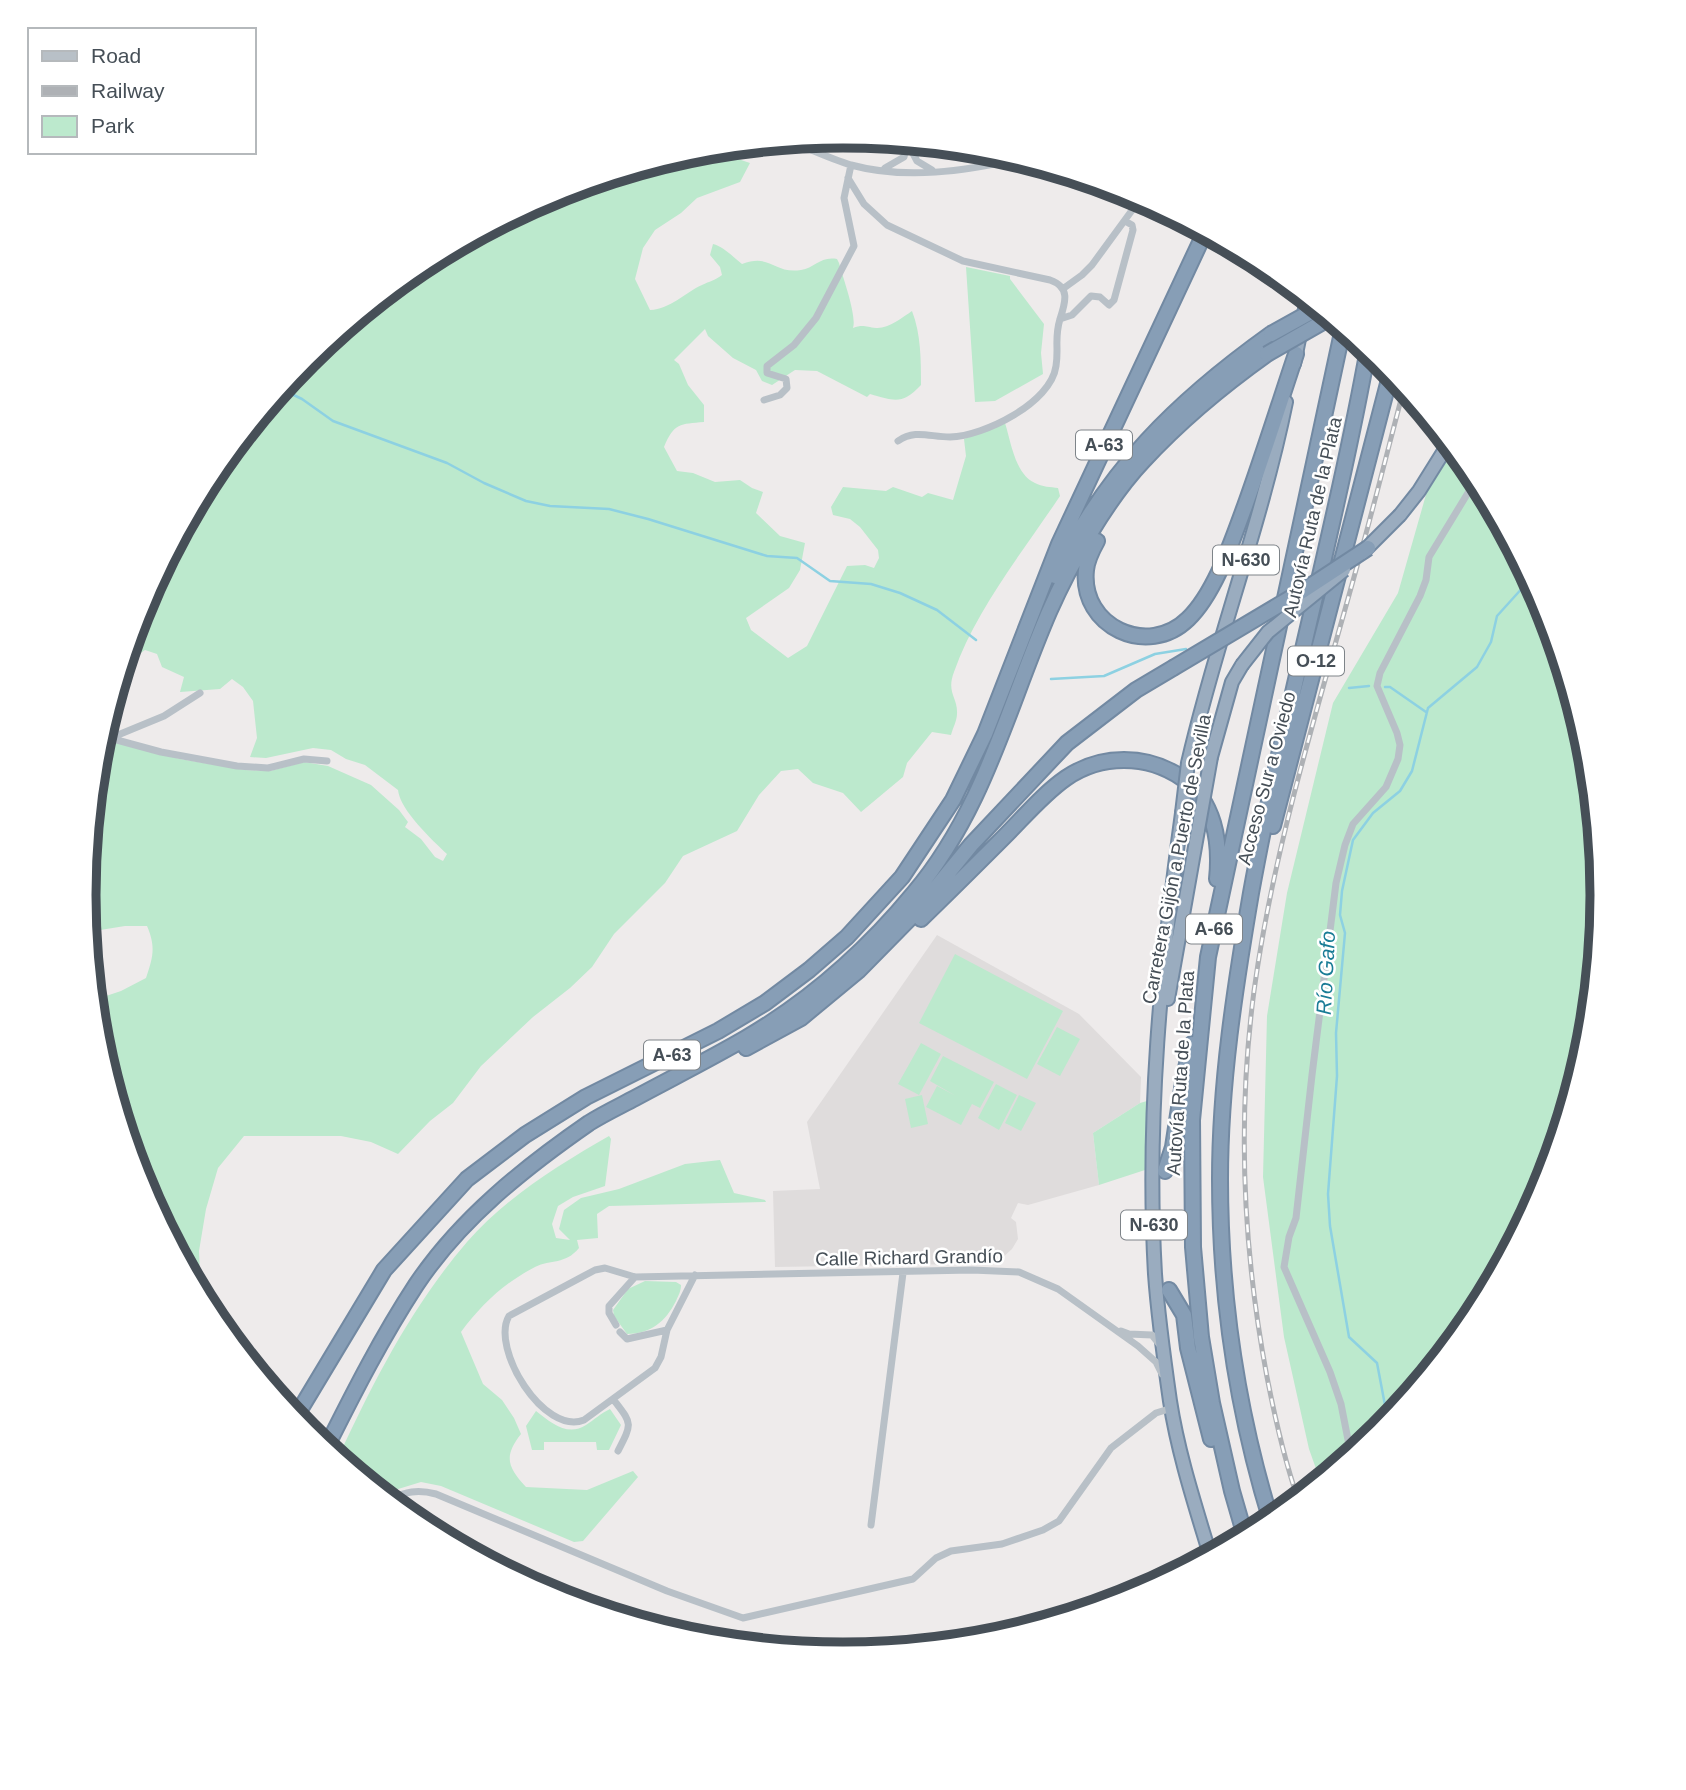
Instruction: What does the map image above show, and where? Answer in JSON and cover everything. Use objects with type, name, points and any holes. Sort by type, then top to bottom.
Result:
[{"type":"highway","name":"A-63","points":[[301,1408],[384,1270],[467,1179],[525,1135],[586,1097],[718,1031],[765,1003],[809,970],[867,918],[902,877],[953,800],[985,734],[1059,544],[1201,240]]},
{"type":"highway","name":"Carretera Gijón a Puerto de Sevilla","points":[[1207,1547],[1171,1405],[1155,1275],[1153,1143],[1163,960],[1188,763],[1200,711],[1273,463],[1305,309]]},
{"type":"highway","points":[[1013,663],[1068,549],[1112,480],[1155,430],[1193,394],[1270,334],[1309,313]]},
{"type":"highway","name":"A-63","points":[[331,1438],[367,1366],[418,1283],[452,1240],[492,1198],[524,1170],[593,1121],[748,1037],[806,999],[887,926],[947,849],[971,806],[990,768],[1049,611],[1088,538],[1125,483],[1142,462],[1227,383],[1267,354],[1322,323]]},
{"type":"highway","name":"Autovía Ruta de la Plata","points":[[1242,1526],[1212,1403],[1202,1337],[1193,1247],[1192,1120],[1208,957],[1341,339]]},
{"type":"highway","points":[[1159,446],[1103,528],[1088,559],[1086,570],[1089,596],[1099,617],[1118,631],[1139,637],[1160,635],[1181,626],[1199,606],[1210,588],[1236,531],[1296,354]]},
{"type":"highway","name":"Autovía Ruta de la Plata","points":[[1267,1509],[1259,1485],[1242,1405],[1230,1332],[1221,1247],[1220,1177],[1224,1097],[1241,949],[1264,824],[1365,362]]},
{"type":"highway","name":"Acceso Sur a Oviedo","points":[[1241,949],[1388,385]]},
{"type":"highway","name":"Carretera Gijón a Puerto de Sevilla","points":[[1156,1075],[1185,891],[1211,757],[1233,682],[1242,665],[1268,632],[1341,573],[1400,515],[1444,452]]},
{"type":"highway","points":[[801,1018],[859,970],[917,911],[971,845],[1067,743],[1136,691],[1304,590],[1368,548]]},
{"type":"highway","points":[[524,1170],[648,1099],[801,1018],[838,994],[875,963],[1054,788],[1082,769],[1111,761],[1141,761],[1176,774],[1194,789],[1212,818],[1219,849],[1208,957]]},
{"type":"highway","points":[[1165,1171],[1173,1147],[1184,1076],[1201,1013]]},
{"type":"highway","points":[[1169,1290],[1184,1315],[1188,1348],[1205,1418],[1228,1498],[1241,1526]]},
{"type":"street","points":[[814,149],[851,164],[880,170],[935,172],[995,164]]},
{"type":"street","points":[[880,170],[893,166],[904,157],[905,151]]},
{"type":"street","points":[[912,152],[917,161],[935,172]]},
{"type":"street","points":[[764,400],[780,395],[787,388],[786,379],[767,373],[768,366],[794,345],[816,318],[854,246],[844,198],[851,164]]},
{"type":"street","points":[[848,178],[864,205],[887,225],[963,261],[1050,279],[1062,284],[1064,288],[1064,306],[1056,329],[1056,367],[1050,384],[1037,399],[1008,417],[961,436],[919,433],[904,436],[898,441]]},
{"type":"street","points":[[1064,288],[1092,265],[1135,208]]},
{"type":"street","points":[[1060,319],[1072,315],[1091,296],[1100,297],[1109,304],[1114,300],[1133,230],[1132,225],[1125,221]]},
{"type":"street","points":[[1349,1443],[1341,1404],[1330,1372],[1284,1268],[1285,1256],[1297,1218],[1336,883],[1353,824],[1386,787],[1398,759],[1400,745],[1397,733],[1377,686],[1380,673],[1420,596],[1426,580],[1429,557],[1470,490]]},
{"type":"street","points":[[114,736],[164,716],[200,693]]},
{"type":"street","points":[[114,738],[161,752],[237,766],[268,768],[304,758],[327,761]]},
{"type":"street","name":"Calle Richard Grandío","points":[[614,1399],[576,1424],[565,1423],[541,1407],[508,1356],[505,1322],[514,1312],[595,1270],[605,1268],[635,1277],[972,1270],[1019,1272],[1058,1289],[1138,1346],[1159,1367],[1171,1405]]},
{"type":"street","points":[[871,1525],[903,1273]]},
{"type":"street","points":[[618,1451],[629,1430],[629,1422],[614,1399],[655,1368],[661,1357],[667,1330],[695,1275]]},
{"type":"street","points":[[635,1277],[609,1306],[609,1314],[618,1329],[627,1339],[667,1330]]},
{"type":"street","points":[[1147,1334],[1156,1323],[1159,1308]]},
{"type":"street","name":"Calle Richard Grandío","points":[[1108,1325],[1129,1334],[1152,1335],[1163,1348]]},
{"type":"street","points":[[1138,1346],[1163,1348]]},
{"type":"street","points":[[399,1495],[420,1490],[436,1494],[667,1591],[743,1618],[913,1579],[936,1558],[951,1551],[1002,1544],[1043,1530],[1059,1521],[1111,1448],[1156,1413],[1171,1405]]},
{"type":"shaded area","points":[[937,935],[1079,1014],[1141,1077],[1140,1103],[1093,1133],[1099,1185],[1028,1205],[1018,1203],[1011,1218],[1016,1222],[1018,1239],[1001,1259],[989,1263],[775,1267],[773,1191],[820,1189],[807,1122]]},
{"type":"green space","points":[[733,157],[750,163],[740,182],[697,198],[681,213],[655,230],[643,248],[635,279],[650,310],[671,304],[722,275],[720,267],[710,255],[713,244],[742,264],[760,261],[784,269],[801,270],[826,259],[837,259],[851,306],[853,328],[885,327],[912,311],[920,347],[921,385],[909,396],[898,400],[870,394],[867,397],[817,371],[795,370],[772,385],[762,381],[756,370],[733,358],[708,336],[705,329],[674,360],[679,364],[688,385],[704,405],[704,422],[679,426],[671,433],[664,447],[677,471],[693,473],[715,482],[740,480],[763,492],[756,513],[780,536],[805,543],[800,570],[789,588],[746,618],[751,630],[788,658],[807,646],[847,566],[865,565],[874,568],[879,558],[878,550],[850,519],[833,515],[831,507],[843,487],[886,491],[893,487],[922,497],[928,493],[953,500],[966,456],[964,439],[1005,423],[1018,465],[1028,479],[1046,487],[1058,488],[1060,496],[1001,581],[963,649],[951,685],[957,714],[951,735],[932,732],[907,763],[903,777],[861,812],[843,793],[813,783],[798,769],[781,771],[759,795],[737,831],[683,856],[665,883],[614,934],[592,967],[481,1066],[453,1103],[430,1121],[398,1154],[371,1142],[341,1136],[244,1136],[218,1168],[206,1209],[199,1251],[200,1274],[153,1181],[136,1135],[111,1041],[104,997],[146,978],[152,952],[152,940],[147,926],[97,930],[98,846],[113,742],[180,759],[245,770],[270,771],[304,762],[328,766],[371,785],[399,810],[408,822],[405,827],[421,839],[435,857],[443,861],[447,854],[410,815],[398,790],[365,765],[346,759],[331,750],[313,748],[266,758],[250,757],[257,738],[253,701],[243,687],[232,679],[220,689],[180,692],[184,677],[162,667],[157,654],[145,650],[135,657],[173,565],[222,480],[282,403],[315,367],[351,334],[428,274],[513,225],[603,188],[697,163]]},
{"type":"green space","points":[[966,267],[1010,276],[1044,324],[1041,353],[1043,374],[995,401],[975,402]]},
{"type":"green space","points":[[1440,447],[1490,522],[1513,565],[1550,655],[1575,749],[1583,798],[1590,895],[1588,944],[1575,1041],[1564,1088],[1533,1181],[1513,1225],[1464,1310],[1435,1350],[1371,1423],[1317,1471],[1309,1449],[1284,1337],[1263,1177],[1267,1016],[1287,893],[1333,703],[1398,593]]},
{"type":"green space","points":[[955,954],[1063,1011],[1027,1079],[919,1023]]},
{"type":"green space","points":[[1057,1027],[1080,1039],[1060,1076],[1037,1064]]},
{"type":"green space","points":[[921,1043],[941,1054],[919,1095],[898,1084]]},
{"type":"green space","points":[[943,1056],[994,1082],[980,1108],[972,1104],[961,1125],[926,1107],[937,1086],[956,1096],[930,1081]]},
{"type":"green space","points":[[996,1084],[1017,1095],[999,1130],[978,1118]]},
{"type":"green space","points":[[922,1095],[928,1124],[911,1128],[905,1099]]},
{"type":"green space","points":[[1019,1095],[1036,1103],[1021,1131],[1005,1123]]},
{"type":"green space","points":[[1147,1101],[1145,1170],[1099,1185],[1093,1133]]},
{"type":"green space","points":[[609,1136],[611,1139],[605,1186],[573,1197],[558,1206],[552,1224],[556,1238],[570,1240],[559,1229],[564,1210],[581,1198],[619,1189],[685,1164],[720,1160],[734,1193],[766,1202],[609,1206],[597,1214],[598,1238],[577,1240],[579,1248],[568,1257],[535,1267],[513,1280],[485,1304],[461,1332],[483,1384],[502,1400],[521,1434],[512,1449],[510,1462],[515,1474],[526,1487],[587,1490],[633,1471],[638,1477],[583,1541],[574,1542],[441,1486],[421,1482],[393,1491],[343,1448],[395,1345],[447,1267],[498,1211],[553,1170]]},
{"type":"green space","points":[[645,1281],[676,1282],[681,1285],[680,1291],[672,1308],[657,1325],[651,1329],[627,1334],[614,1316],[613,1310],[628,1289]]},
{"type":"green space","points":[[610,1409],[621,1425],[609,1450],[597,1450],[596,1442],[544,1442],[544,1450],[532,1450],[526,1426],[536,1411],[554,1424],[573,1430]]},
{"type":"waterway","points":[[291,394],[333,421],[447,463],[526,501],[550,506],[609,509],[767,556],[797,558],[830,581],[871,584],[900,593],[937,610],[976,640]]},
{"type":"waterway","name":"Río Gafo","points":[[1385,1407],[1377,1363],[1349,1337],[1330,1226],[1328,1194],[1337,1076],[1336,1033],[1345,933],[1340,915],[1342,891],[1353,840],[1373,813],[1400,791],[1412,771],[1428,708],[1477,667],[1491,642],[1497,616],[1523,587]]},
{"type":"waterway","points":[[1051,679],[1104,676],[1155,654],[1186,649]]},
{"type":"waterway","points":[[1349,688],[1369,686]]},
{"type":"waterway","points":[[1385,687],[1390,687],[1426,712]]},
{"type":"railway","points":[[1295,1489],[1273,1408],[1252,1281],[1244,1136],[1249,1039],[1263,936],[1286,827],[1401,400]]}]
